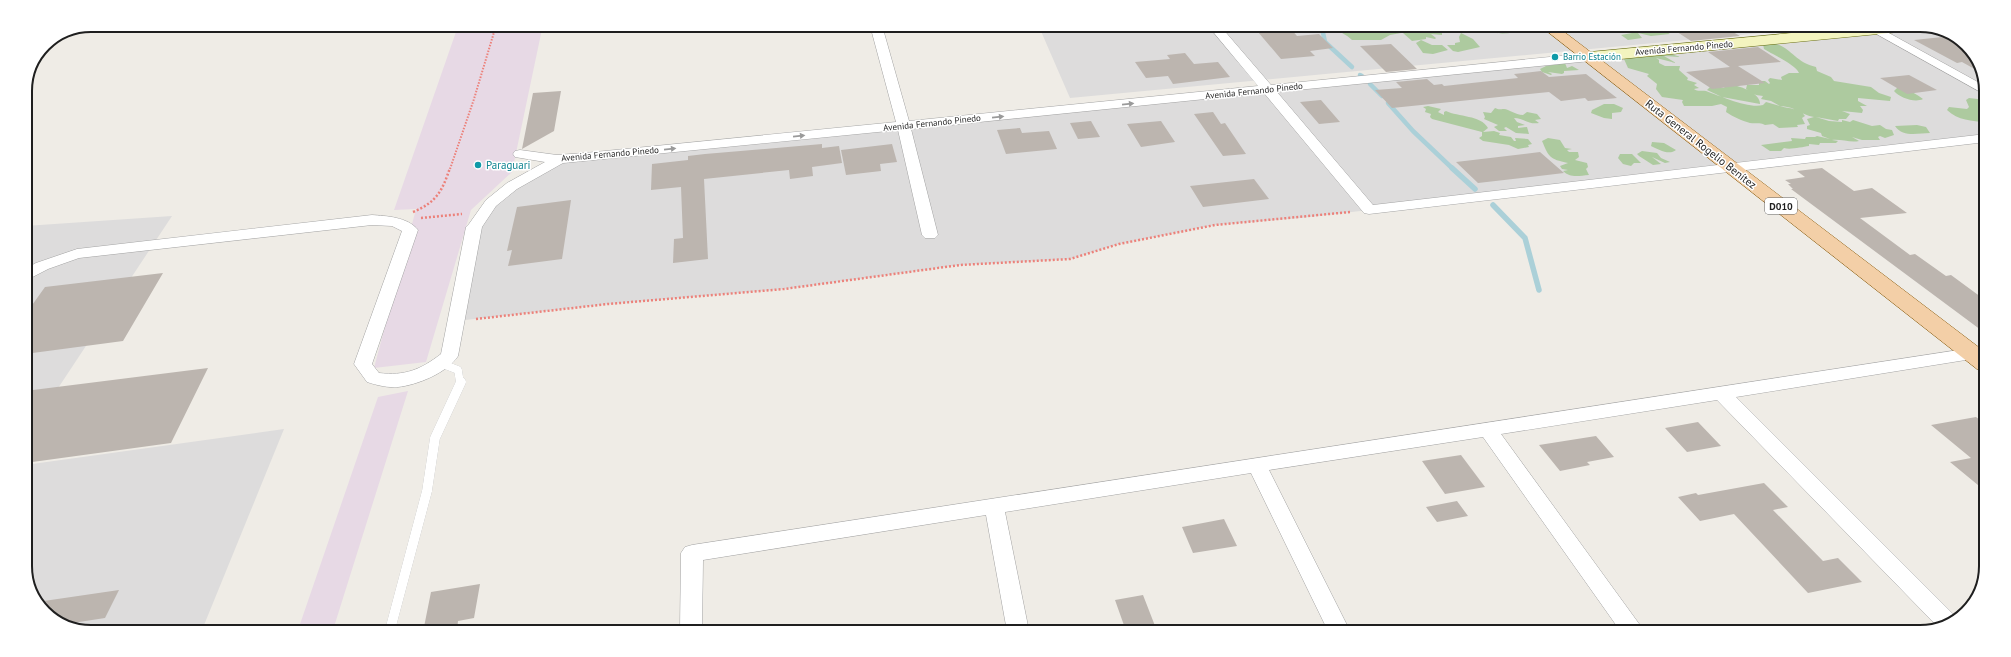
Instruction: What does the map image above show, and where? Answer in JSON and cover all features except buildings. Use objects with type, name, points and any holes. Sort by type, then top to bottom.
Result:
[{"type":"main road","name":"Ruta General Rogelio Benítez","points":[[1555,32],[1978,359]]},
{"type":"street","points":[[878,32],[903,120],[930,235]]},
{"type":"street","points":[[1219,32],[1369,210],[1979,139]]},
{"type":"street","name":"Avenida Fernando Pinedo","points":[[1585,54],[1787,32]]},
{"type":"street","name":"Avenida Fernando Pinedo","points":[[903,120],[557,159],[520,154],[903,120],[1585,54],[1838,32]]},
{"type":"street","points":[[1878,32],[1979,87]]},
{"type":"street","points":[[32,272],[42,266],[77,254],[372,220],[390,221],[402,224],[410,230],[363,364],[373,378],[397,381],[430,371],[449,356],[474,227],[491,203],[512,186],[557,159],[579,148]]},
{"type":"street","points":[[691,625],[692,554],[1721,393],[1978,359]]},
{"type":"street","points":[[1721,393],[1945,619]]},
{"type":"street","points":[[1488,430],[1629,625]]},
{"type":"street","points":[[1257,465],[1336,625]]},
{"type":"street","points":[[994,506],[1017,625]]},
{"type":"lane","points":[[391,625],[427,491],[435,438],[461,382],[458,370],[440,363]]},
{"type":"path","points":[[390,221],[425,207],[435,200],[442,190],[474,99],[494,32]]},
{"type":"path","points":[[390,221],[462,214],[486,210]]},
{"type":"path","points":[[456,321],[608,304],[784,289],[960,265],[1070,259],[1119,244],[1215,225],[1300,218],[1369,210]]},
{"type":"shaded area","points":[[456,32],[541,32],[512,172],[471,210],[426,362],[374,368],[416,209],[394,210]]},
{"type":"shaded area","points":[[1041,32],[1772,32],[1070,98]]},
{"type":"shaded area","points":[[1858,32],[1920,32],[1935,34],[1949,40],[1964,52],[1971,62],[1977,76],[1979,87],[1979,139],[1300,218],[1215,225],[1119,244],[1070,259],[960,265],[784,289],[608,304],[456,321],[474,227],[491,203],[557,159]]},
{"type":"shaded area","points":[[172,216],[32,427],[32,226]]},
{"type":"shaded area","points":[[408,391],[335,625],[300,625],[378,397]]},
{"type":"shaded area","points":[[284,429],[204,625],[91,625],[76,623],[58,615],[52,610],[44,602],[40,595],[34,581],[32,570],[32,464]]},
{"type":"green space","points":[[1339,32],[1401,33],[1390,35],[1381,40],[1352,40]]},
{"type":"green space","points":[[1442,32],[1442,35],[1431,34],[1436,38],[1435,39],[1426,37],[1426,39],[1412,41],[1403,33]]},
{"type":"green space","points":[[1495,32],[1522,32],[1503,33]]},
{"type":"green space","points":[[1630,32],[1666,32],[1670,34],[1651,36],[1638,33],[1642,38],[1628,40],[1621,35],[1632,33]]},
{"type":"green space","points":[[1461,33],[1473,39],[1480,47],[1458,52],[1453,51],[1447,45],[1455,45],[1455,43],[1460,42],[1459,37]]},
{"type":"green space","points":[[1421,40],[1432,45],[1442,45],[1448,50],[1433,54],[1423,53],[1416,43]]},
{"type":"green space","points":[[1763,44],[1774,44],[1781,46],[1803,62],[1816,67],[1817,71],[1831,77],[1834,81],[1871,87],[1879,93],[1891,97],[1890,101],[1858,98],[1858,101],[1867,106],[1860,106],[1863,110],[1862,113],[1842,111],[1850,114],[1846,119],[1839,119],[1838,121],[1816,117],[1829,121],[1842,122],[1842,120],[1850,122],[1853,120],[1872,126],[1880,125],[1886,129],[1892,130],[1894,135],[1885,138],[1880,136],[1878,137],[1880,140],[1862,140],[1852,137],[1859,141],[1853,142],[1832,140],[1838,141],[1836,143],[1820,143],[1819,145],[1809,144],[1809,146],[1793,149],[1784,148],[1781,151],[1770,151],[1761,145],[1792,141],[1791,138],[1805,139],[1806,137],[1817,136],[1830,139],[1822,136],[1821,133],[1807,129],[1807,126],[1810,125],[1807,119],[1814,117],[1802,113],[1805,116],[1802,118],[1805,124],[1797,125],[1798,127],[1779,128],[1773,124],[1765,125],[1740,120],[1726,112],[1727,107],[1721,104],[1712,106],[1684,106],[1682,102],[1683,100],[1662,97],[1656,89],[1657,84],[1647,76],[1649,74],[1628,68],[1624,59],[1652,54],[1675,55],[1680,57],[1664,56],[1676,63],[1656,58],[1659,60],[1659,63],[1665,66],[1680,66],[1679,70],[1688,78],[1687,80],[1697,83],[1694,85],[1699,88],[1694,89],[1698,91],[1706,91],[1743,104],[1757,106],[1763,105],[1766,102],[1780,106],[1771,101],[1761,99],[1763,96],[1756,95],[1746,89],[1747,85],[1759,85],[1759,81],[1765,81],[1769,84],[1770,83],[1768,80],[1770,78],[1782,80],[1781,77],[1789,73],[1799,73],[1789,63],[1764,49]]},
{"type":"green space","points":[[1565,63],[1567,68],[1572,66],[1579,70],[1564,71],[1562,74],[1548,72],[1552,74],[1551,75],[1542,72],[1540,69],[1546,66]]},
{"type":"green space","points":[[1726,84],[1748,90],[1756,96],[1760,104],[1722,97],[1707,90],[1710,87],[1724,88]]},
{"type":"green space","points":[[1897,88],[1908,90],[1923,99],[1912,100],[1904,98],[1894,91]]},
{"type":"green space","points":[[1969,98],[1979,99],[1979,122],[1960,118],[1951,114],[1947,110],[1949,107],[1967,109],[1969,107],[1966,100]]},
{"type":"green space","points":[[1604,104],[1614,104],[1623,108],[1621,112],[1612,113],[1612,119],[1604,118],[1591,113],[1592,110]]},
{"type":"green space","points":[[1428,106],[1441,109],[1438,112],[1444,115],[1444,112],[1446,111],[1475,118],[1485,124],[1488,128],[1483,132],[1494,131],[1500,133],[1499,135],[1511,137],[1514,141],[1516,141],[1515,138],[1528,139],[1532,144],[1528,145],[1529,147],[1518,149],[1509,145],[1483,141],[1479,138],[1482,136],[1482,132],[1432,119],[1430,117],[1431,114],[1425,112],[1426,109],[1423,107]]},
{"type":"green space","points":[[1495,108],[1506,109],[1520,115],[1527,112],[1537,114],[1541,119],[1535,120],[1539,123],[1535,123],[1514,118],[1517,122],[1525,125],[1518,126],[1518,128],[1527,127],[1529,134],[1516,133],[1506,127],[1504,128],[1507,131],[1499,131],[1494,127],[1498,125],[1484,119],[1485,117],[1483,112],[1491,113]]},
{"type":"green space","points":[[1917,125],[1926,127],[1930,133],[1916,134],[1902,132],[1895,126]]},
{"type":"green space","points":[[1548,138],[1560,140],[1565,148],[1572,149],[1567,150],[1569,152],[1578,152],[1579,157],[1575,160],[1587,163],[1588,167],[1586,169],[1589,175],[1571,176],[1563,171],[1568,170],[1562,169],[1560,166],[1568,163],[1557,160],[1548,154],[1542,141]]},
{"type":"green space","points":[[1652,142],[1664,143],[1676,150],[1673,152],[1664,151],[1651,146]]},
{"type":"green space","points":[[1642,151],[1657,153],[1661,158],[1670,162],[1665,163],[1652,157],[1661,164],[1653,165],[1637,154]]},
{"type":"green space","points":[[1620,154],[1632,154],[1641,163],[1634,163],[1631,166],[1623,164],[1618,158]]},
{"type":"waterway","points":[[1323,32],[1325,42],[1352,67]]},
{"type":"waterway","points":[[1370,84],[1382,96]]},
{"type":"waterway","points":[[1388,103],[1413,131],[1453,169]]},
{"type":"waterway","points":[[1452,168],[1475,189]]},
{"type":"waterway","points":[[1493,205],[1525,238],[1539,290]]},
{"type":"place","name":"Barrio Estación","points":[[1555,57]]},
{"type":"place","name":"Paraguari","points":[[478,165]]}]
